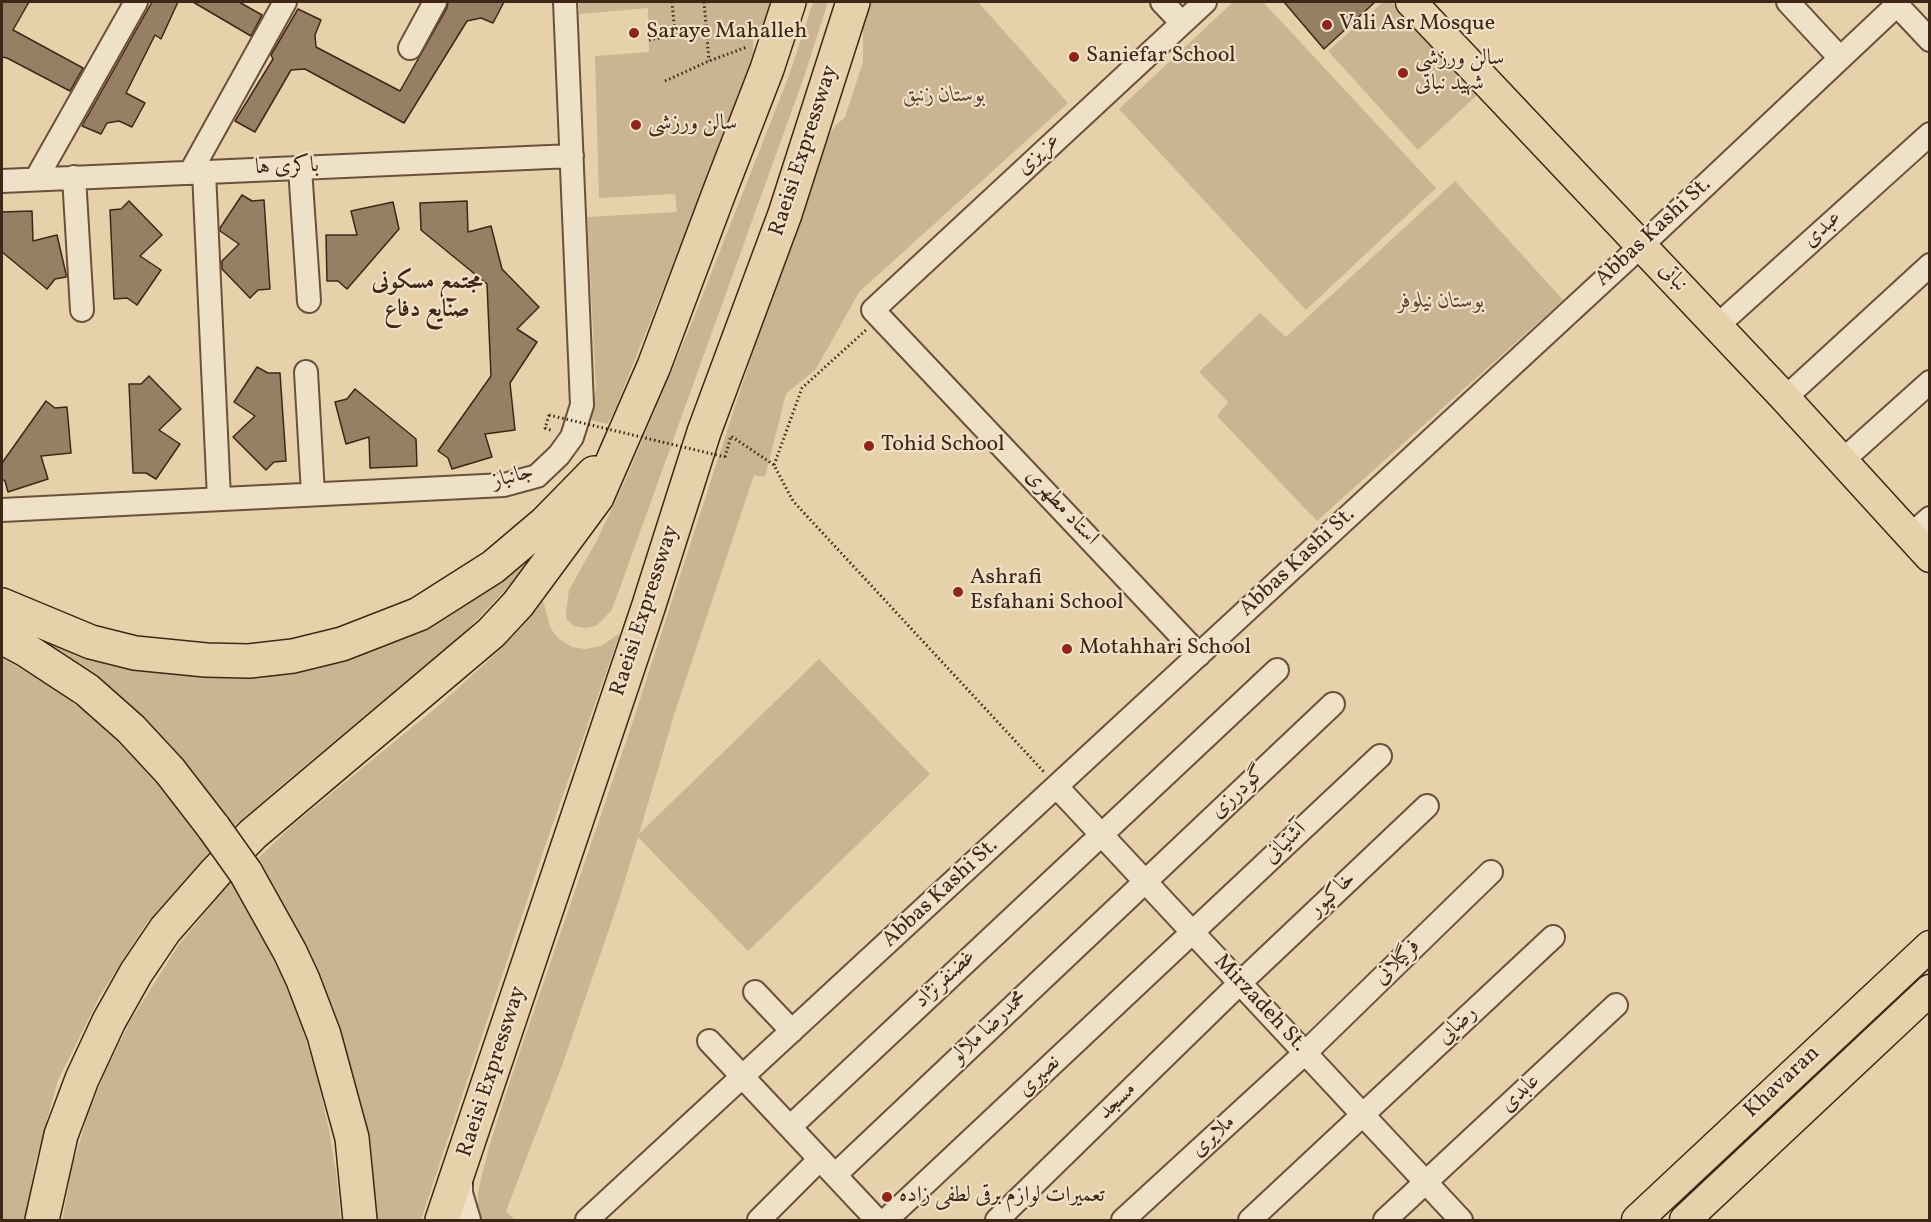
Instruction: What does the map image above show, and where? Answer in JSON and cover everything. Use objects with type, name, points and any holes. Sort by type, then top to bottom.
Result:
[{"type":"highway","points":[[42,1221],[61,1136],[82,1079],[125,992],[165,930],[253,834],[491,633],[518,604],[597,497],[654,366],[767,69],[789,2]]},
{"type":"highway","name":"Raeisi Expressway","points":[[442,1221],[704,432],[785,214],[853,2]]},
{"type":"highway","points":[[2,605],[91,642],[135,653],[206,660],[249,661],[292,656],[332,646],[419,614],[493,567],[545,523],[621,446]]},
{"type":"highway","points":[[2,637],[87,690],[131,729],[170,771],[246,873],[290,952],[324,1035],[352,1138],[360,1221]]},
{"type":"main road","name":"نباتی","points":[[1411,2],[1842,461],[1923,537]]},
{"type":"main road","name":"Khavaran","points":[[1637,1221],[1929,946]]},
{"type":"main road","name":"Khavaran","points":[[1685,1221],[1929,990]]},
{"type":"main road","points":[[1702,1221],[1715,1193]]},
{"type":"street","points":[[36,179],[136,2]]},
{"type":"street","points":[[219,499],[197,172],[285,2]]},
{"type":"street","points":[[410,48],[435,2]]},
{"type":"street","name":"جانباز","points":[[2,510],[504,485],[537,476],[559,455],[572,437],[582,405],[565,2]]},
{"type":"street","points":[[1162,2],[1182,23]]},
{"type":"street","name":"عزیزی","points":[[877,313],[1205,2]]},
{"type":"street","points":[[1788,2],[1840,58]]},
{"type":"street","points":[[1899,3],[1929,40]]},
{"type":"street","name":"Abbas Kashi St.","points":[[590,1219],[1641,246],[1899,3]]},
{"type":"street","name":"عبدی","points":[[1717,326],[1929,135]]},
{"type":"street","name":"باکری ها","points":[[2,181],[572,156]]},
{"type":"street","points":[[300,168],[309,301]]},
{"type":"street","points":[[74,177],[82,310]]},
{"type":"street","points":[[1785,398],[1929,265]]},
{"type":"street","name":"استاد مطهری","points":[[877,313],[1199,655]]},
{"type":"street","points":[[306,372],[313,494]]},
{"type":"street","points":[[1842,461],[1929,382]]},
{"type":"street","name":"غضنفرنژاد","points":[[790,1127],[1277,670]]},
{"type":"street","name":"گودرزی","points":[[1145,882],[1333,704]]},
{"type":"street","name":"آشتیانی","points":[[1193,933],[1380,756]]},
{"type":"street","name":"Mirzadeh St.","points":[[1057,787],[1461,1221]]},
{"type":"street","name":"خاکپور","points":[[1240,983],[1427,807]]},
{"type":"street","name":"فرگیلانی","points":[[1305,1053],[1491,872]]},
{"type":"street","name":"محمدرضا ملالو","points":[[759,1221],[828,1167],[1145,882]]},
{"type":"street","name":"نصیری","points":[[886,1221],[1193,933]]},
{"type":"street","name":"رضایی","points":[[1250,1221],[1553,937]]},
{"type":"street","name":"مسجد","points":[[997,1221],[1240,983]]},
{"type":"street","points":[[756,992],[792,1030]]},
{"type":"street","name":"عابدی","points":[[1385,1221],[1616,1005]]},
{"type":"street","points":[[709,1041],[877,1221]]},
{"type":"street","name":"ملایری","points":[[1123,1221],[1305,1053]]},
{"type":"street","points":[[461,1166],[462,1193],[469,1221]]},
{"type":"path","points":[[649,40],[675,35],[672,2]]},
{"type":"path","points":[[704,2],[708,61]]},
{"type":"path","points":[[665,81],[708,61],[753,45]]},
{"type":"path","points":[[774,465],[802,388],[877,313]]},
{"type":"path","points":[[545,428],[549,416],[725,457],[731,436],[774,465],[793,501],[1057,787]]},
{"type":"green space","points":[[579,2],[773,2],[762,33],[753,38],[754,61],[614,412],[607,424],[588,419],[596,389],[587,217],[677,212],[675,194],[599,198],[595,56],[649,52],[648,8],[579,14]]},
{"type":"green space","points":[[813,2],[828,2],[805,74],[618,593],[611,611],[596,626],[586,628],[574,626],[567,620],[569,590],[597,540],[626,479],[690,327],[790,73]]},
{"type":"green space","name":"بوستان زنبق","points":[[871,2],[978,2],[1068,103],[859,292],[816,369],[786,394],[765,477],[754,475],[674,715],[639,834],[819,659],[930,774],[748,951],[638,837],[618,903],[562,1066],[506,1211],[515,1220],[478,1220],[478,1192],[489,1147],[512,1075],[632,724],[738,397],[825,140],[845,117],[863,62],[863,28]]},
{"type":"green space","points":[[1233,2],[1263,2],[1436,188],[1306,310],[1119,109]]},
{"type":"green space","name":"سالن ورزشی شهید نباتی","points":[[1383,2],[1391,2],[1478,94],[1418,150],[1328,51]]},
{"type":"green space","name":"بوستان نیلوفر","points":[[1455,181],[1563,300],[1317,521],[1217,416],[1228,402],[1199,372],[1260,313],[1286,337]]},
{"type":"green space","points":[[550,529],[535,554],[511,584],[463,634],[232,828],[197,777],[147,724],[92,675],[65,655],[2,618],[305,662]]},
{"type":"green space","points":[[543,601],[551,629],[559,639],[572,647],[585,649],[601,646],[620,633],[544,849],[421,1220],[377,1220],[363,1121],[255,861],[294,824],[437,707],[522,627]]},
{"type":"green space","points":[[2,658],[42,681],[83,710],[158,782],[212,850],[146,924],[100,996],[58,1080],[35,1164],[25,1220],[2,1220]]},
{"type":"green space","points":[[233,879],[253,913],[279,967],[298,1014],[317,1077],[329,1130],[341,1220],[62,1220],[73,1164],[87,1117],[106,1070],[132,1018],[180,943]]},
{"type":"building","points":[[2,2],[29,2],[13,30],[83,68],[70,91],[2,57]]},
{"type":"building","points":[[152,2],[178,2],[161,39],[155,35],[126,93],[145,103],[132,127],[119,121],[107,123],[101,134],[82,126]]},
{"type":"building","points":[[193,2],[239,2],[262,15],[251,36]]},
{"type":"building","points":[[448,2],[504,2],[493,23],[481,18],[467,21],[404,123],[305,69],[291,70],[255,132],[235,121],[273,59],[271,55],[298,9],[321,20],[315,35],[316,47],[400,91],[447,8]]},
{"type":"building","name":"Vali Asr Mosque","points":[[1284,2],[1375,2],[1324,49]]},
{"type":"building","points":[[242,195],[252,201],[264,200],[270,289],[258,290],[250,298],[222,269],[222,261],[239,244],[220,231],[220,228]]},
{"type":"building","points":[[129,201],[162,235],[140,256],[161,270],[137,305],[127,298],[114,299],[110,210],[121,209]]},
{"type":"building","points":[[467,201],[468,232],[491,226],[502,269],[539,307],[517,329],[537,342],[510,383],[515,430],[485,434],[492,457],[452,469],[448,458],[438,451],[491,376],[487,284],[421,230],[420,203]]},
{"type":"building","points":[[393,202],[399,229],[347,289],[338,281],[327,281],[326,235],[357,235],[351,211]]},
{"type":"building","points":[[32,211],[33,241],[57,235],[66,274],[66,277],[55,279],[47,289],[2,252],[2,212]]},
{"type":"building","points":[[257,367],[268,373],[280,373],[286,461],[274,462],[266,470],[233,437],[255,416],[234,402]]},
{"type":"building","points":[[149,376],[181,409],[159,430],[180,444],[156,479],[146,473],[133,473],[129,384],[141,384]]},
{"type":"building","points":[[355,389],[416,439],[417,466],[370,468],[369,437],[346,444],[335,402],[347,399]]},
{"type":"building","points":[[46,401],[55,408],[67,407],[71,453],[41,456],[48,479],[8,492],[5,481],[2,479],[2,463]]},
{"type":"place","name":"Vali Asr Mosque","points":[[1327,25]]},
{"type":"place","name":"Saraye Mahalleh","points":[[634,33]]},
{"type":"place","name":"Saniefar School","points":[[1074,57]]},
{"type":"place","name":"سالن ورزشی شهید نباتی","points":[[1403,73]]},
{"type":"place","name":"سالن ورزشی","points":[[636,125]]},
{"type":"place","name":"Tohid School","points":[[869,446]]},
{"type":"place","name":"Ashrafi Esfahani School","points":[[958,592]]},
{"type":"place","name":"Motahhari School","points":[[1067,649]]},
{"type":"place","name":"تعمیرات لوازم برقی لطفی زاده","points":[[887,1197]]},
{"type":"district","name":"مجتمع مسکونی صنایع دفاع","points":[[427,298]]}]
